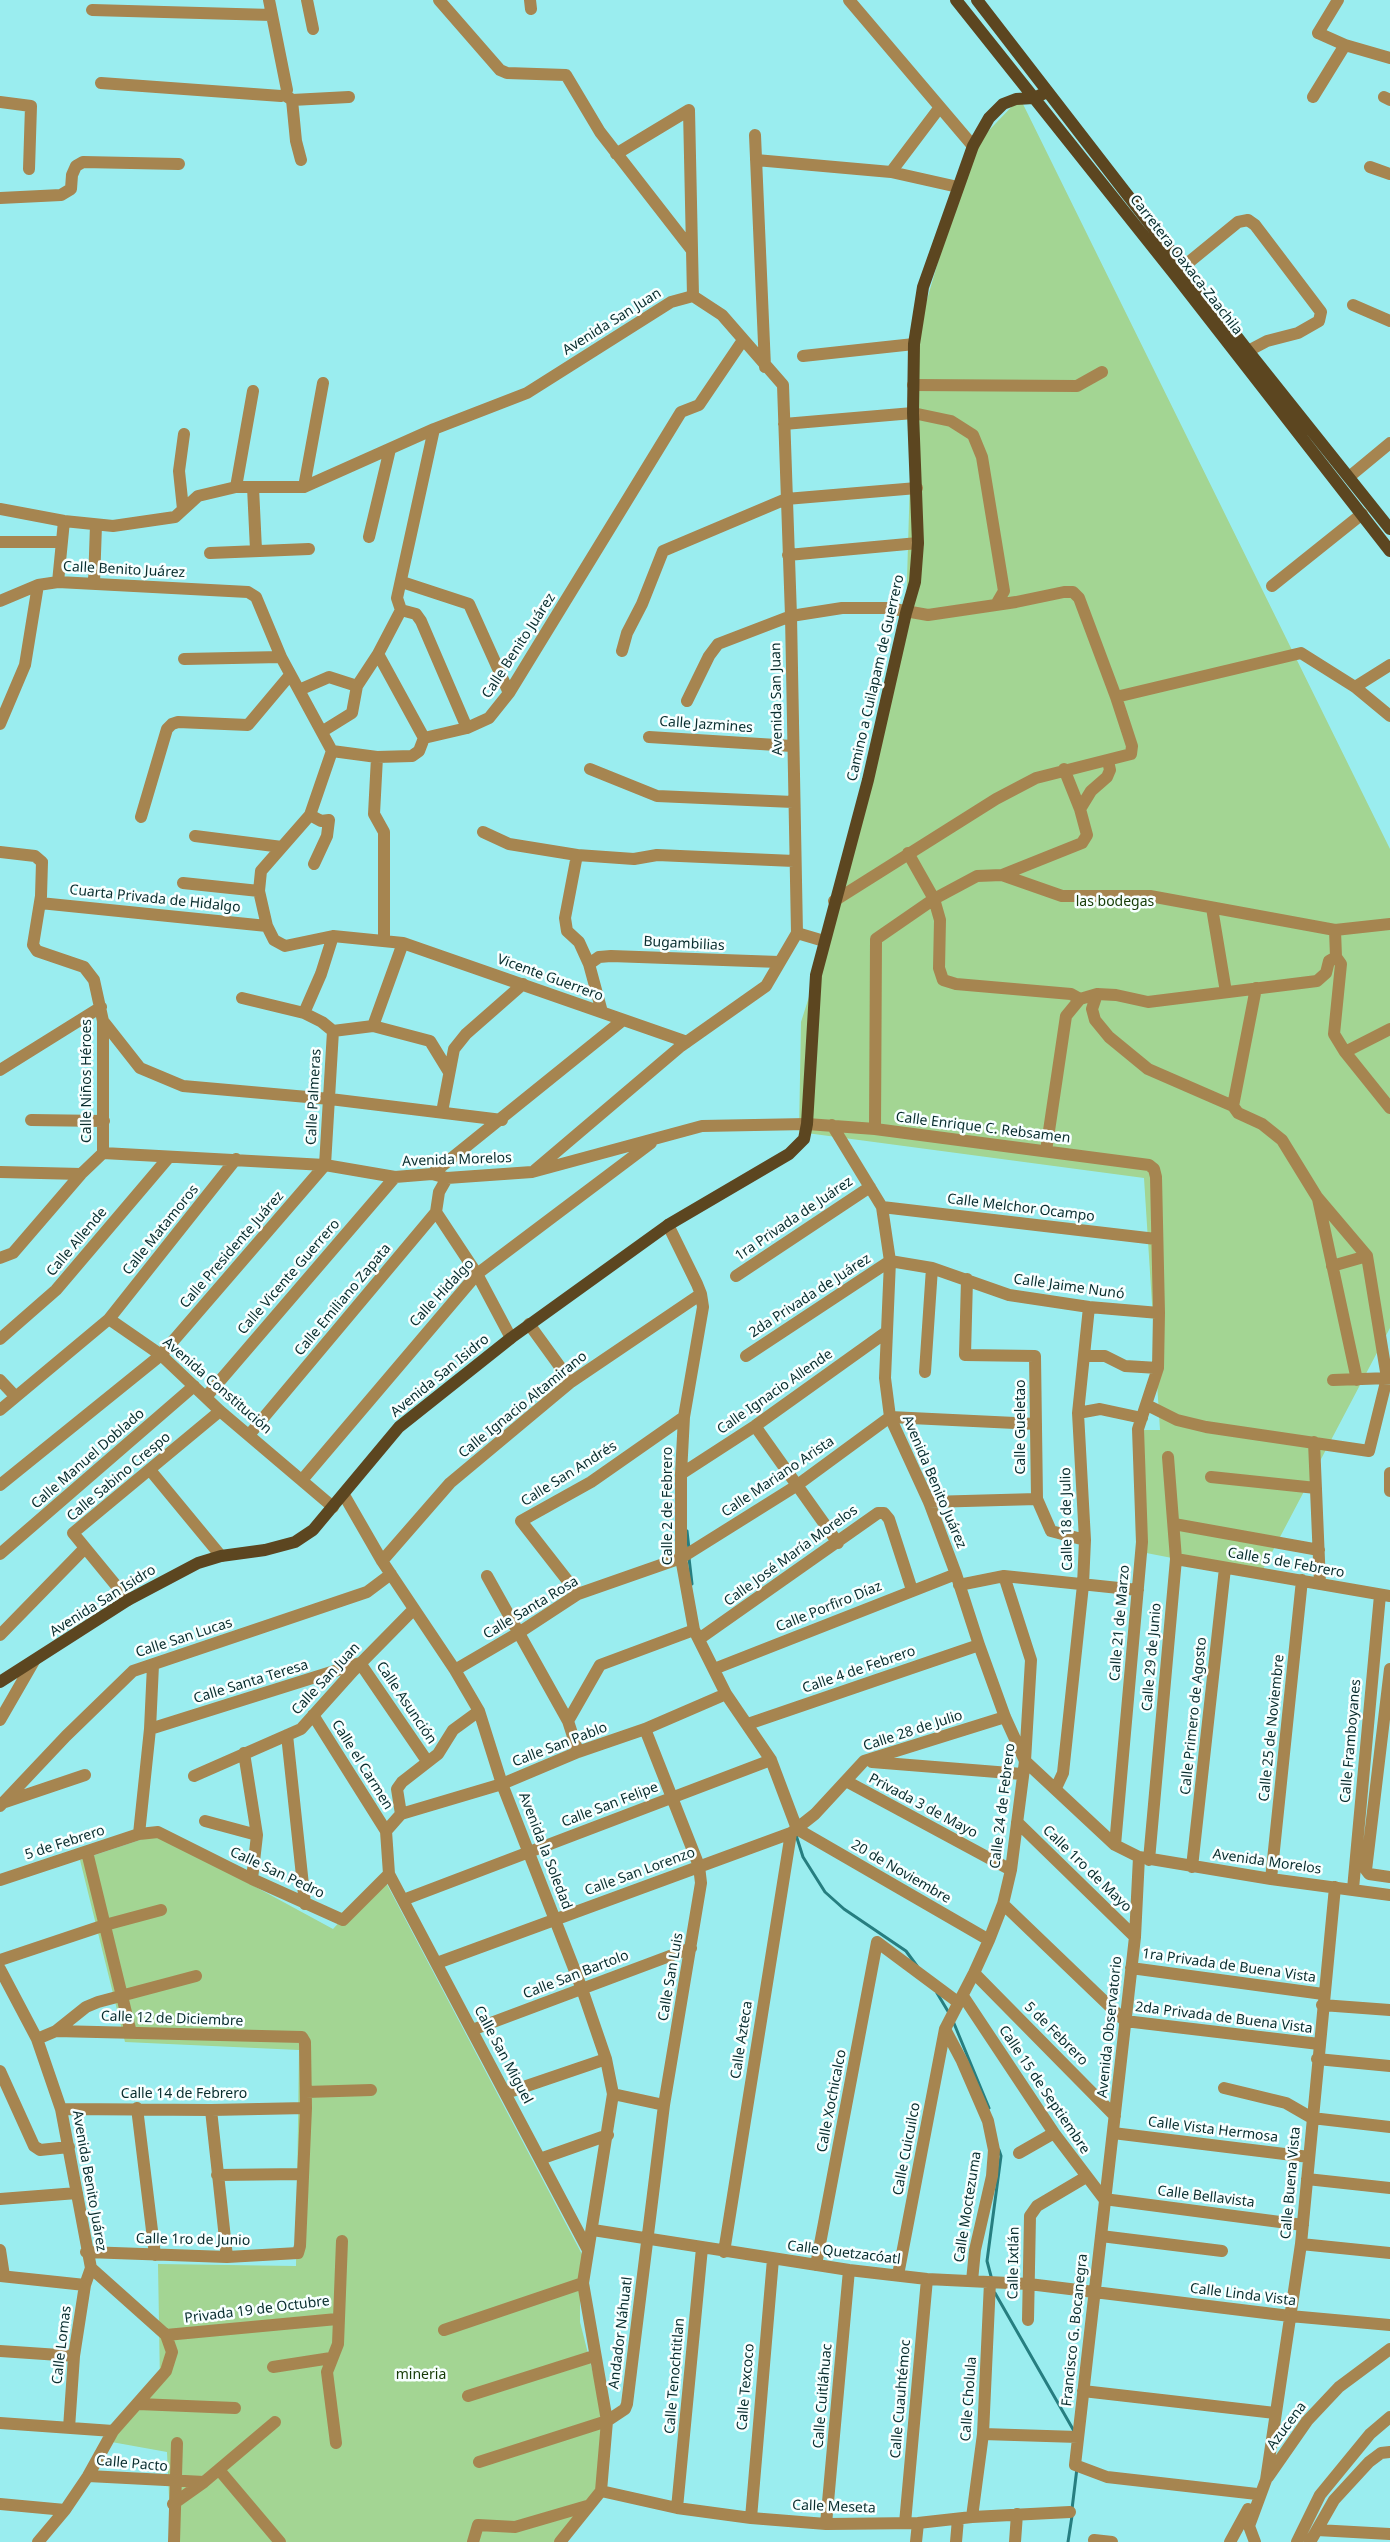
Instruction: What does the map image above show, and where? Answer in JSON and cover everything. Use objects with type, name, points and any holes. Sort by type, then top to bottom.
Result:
[{"type":"main road","name":"Carretera Oaxaca-Zaachila","points":[[956,0],[1175,274],[1390,551]]},
{"type":"main road","name":"Carretera Oaxaca-Zaachila","points":[[977,0],[1248,351],[1390,528]]},
{"type":"main road","name":"Camino a Cuilapam de Guerrero","points":[[807,1124],[816,975],[834,901],[868,780],[906,613],[916,582],[918,488],[913,385],[914,344],[922,287],[973,146],[989,118],[1003,104],[1016,99],[1034,98],[1048,92]]},
{"type":"main road","name":"Avenida San Isidro","points":[[0,1682],[128,1600],[198,1563],[221,1556],[265,1550],[295,1542],[313,1530],[399,1427],[529,1324],[668,1225],[789,1154],[804,1139],[807,1124]]},
{"type":"street","points":[[269,0],[301,160]]},
{"type":"street","points":[[307,0],[314,29]]},
{"type":"street","points":[[439,0],[500,70],[515,74],[566,75],[600,132],[691,249]]},
{"type":"street","points":[[849,0],[973,146]]},
{"type":"street","points":[[1318,33],[1318,21],[1328,0]]},
{"type":"street","points":[[1318,33],[1338,0]]},
{"type":"street","points":[[92,10],[272,15]]},
{"type":"street","points":[[1318,33],[1345,45],[1390,58]]},
{"type":"street","points":[[1313,97],[1345,45]]},
{"type":"street","points":[[101,83],[289,98],[349,97]]},
{"type":"street","points":[[0,102],[31,106],[29,169]]},
{"type":"street","points":[[890,172],[940,107]]},
{"type":"street","points":[[616,154],[689,110],[693,296]]},
{"type":"street","points":[[755,135],[765,367]]},
{"type":"street","points":[[756,160],[890,172],[958,187]]},
{"type":"street","points":[[0,198],[61,195],[71,189],[72,175],[76,166],[83,162],[179,164]]},
{"type":"street","points":[[1370,167],[1390,174]]},
{"type":"street","points":[[1184,267],[1238,222],[1248,220],[1255,226],[1321,312],[1319,321],[1298,333],[1267,341],[1248,351]]},
{"type":"street","name":"Avenida San Juan","points":[[0,509],[64,521],[113,526],[174,517],[198,496],[236,487],[304,487],[434,429],[527,393],[671,302],[693,296],[722,315],[765,367],[783,385],[791,616],[794,861],[797,933]]},
{"type":"street","points":[[1353,305],[1390,322]]},
{"type":"street","name":"Calle Benito Juárez","points":[[424,738],[467,728],[489,718],[509,693],[681,412],[699,405],[743,340]]},
{"type":"street","points":[[803,356],[914,344]]},
{"type":"street","points":[[913,385],[1077,386],[1102,372]]},
{"type":"street","points":[[304,487],[323,383]]},
{"type":"street","points":[[236,487],[254,391]]},
{"type":"street","points":[[784,424],[913,413],[951,421],[973,435],[982,457],[1004,591],[997,603]]},
{"type":"street","points":[[323,732],[352,713],[357,686],[378,654],[401,610],[397,598],[434,429]]},
{"type":"street","points":[[183,509],[179,471],[184,434]]},
{"type":"street","points":[[1349,477],[1390,443]]},
{"type":"street","points":[[369,537],[390,449]]},
{"type":"street","points":[[253,487],[256,550]]},
{"type":"street","points":[[622,651],[627,633],[642,604],[663,551],[786,499],[918,488]]},
{"type":"street","points":[[1272,586],[1362,514]]},
{"type":"street","points":[[58,582],[64,521]]},
{"type":"street","points":[[94,583],[96,525]]},
{"type":"street","points":[[0,542],[61,542]]},
{"type":"street","points":[[788,555],[918,543]]},
{"type":"street","points":[[210,553],[308,549]]},
{"type":"street","name":"Calle Benito Juárez","points":[[0,601],[38,585],[58,582],[248,592],[256,597],[281,657],[332,751]]},
{"type":"street","points":[[402,582],[469,604],[509,693]]},
{"type":"street","points":[[0,724],[25,665],[38,585]]},
{"type":"street","name":"Calle Jazmines","points":[[687,701],[708,656],[718,644],[791,616],[842,608],[888,608],[906,613],[928,615],[1073,592],[1079,598],[1087,616],[1116,697]]},
{"type":"street","points":[[401,610],[416,614],[422,621],[467,728]]},
{"type":"street","points":[[834,901],[996,799],[1036,778],[1131,754],[1132,746],[1116,697],[1301,653],[1356,687],[1390,716]]},
{"type":"street","points":[[267,926],[259,892],[261,871],[310,814],[332,751],[378,757],[412,756],[419,751],[424,738],[378,654]]},
{"type":"street","points":[[184,659],[281,657]]},
{"type":"street","points":[[1356,687],[1390,665]]},
{"type":"street","points":[[141,817],[167,729],[172,724],[178,722],[248,725],[290,675]]},
{"type":"street","points":[[299,690],[329,676],[357,686]]},
{"type":"street","name":"Calle Jazmines","points":[[649,737],[792,746]]},
{"type":"street","points":[[378,757],[374,814],[384,832],[384,940]]},
{"type":"street","points":[[1080,809],[1091,791],[1107,777],[1110,770],[1108,761]]},
{"type":"street","points":[[590,769],[657,796],[793,802]]},
{"type":"street","points":[[875,1129],[876,939],[934,899],[977,876],[1002,875],[1082,842],[1087,836],[1080,809],[1064,770]]},
{"type":"street","points":[[310,814],[321,820],[329,820],[320,854],[314,864]]},
{"type":"street","points":[[483,832],[509,844],[577,855],[634,859],[657,855],[794,861]]},
{"type":"street","points":[[195,836],[282,847]]},
{"type":"street","points":[[0,852],[35,856],[42,862],[40,903]]},
{"type":"street","points":[[908,853],[934,899],[940,920],[939,968],[943,980],[956,984],[1071,994],[1080,998],[1097,994],[1116,995],[1148,1002],[1317,981],[1326,973],[1329,961],[1336,957]]},
{"type":"street","points":[[577,855],[565,918],[567,931],[579,942],[589,964],[602,1012]]},
{"type":"street","points":[[1002,875],[1062,896],[1150,896],[1335,930],[1390,924]]},
{"type":"street","points":[[183,883],[259,892]]},
{"type":"street","name":"Cuarta Privada de Hidalgo","points":[[40,903],[267,926]]},
{"type":"street","name":"Calle Niños Héroes","points":[[40,903],[33,945],[37,951],[84,967],[94,980],[101,1007],[103,1021],[103,1153]]},
{"type":"street","points":[[1212,908],[1226,992]]},
{"type":"street","name":"Vicente Guerrero","points":[[267,926],[274,940],[285,946],[333,936],[403,943],[687,1042]]},
{"type":"street","points":[[1335,930],[1336,957],[1341,964],[1334,1034],[1345,1052],[1390,1108]]},
{"type":"street","points":[[532,1172],[687,1042],[766,986],[797,933],[824,941]]},
{"type":"street","points":[[304,1013],[333,936]]},
{"type":"street","points":[[373,1026],[403,943]]},
{"type":"street","name":"Bugambilias","points":[[589,964],[600,957],[611,956],[780,962]]},
{"type":"street","points":[[442,1112],[454,1050],[466,1034],[523,984]]},
{"type":"street","points":[[1233,1106],[1256,988]]},
{"type":"street","points":[[1097,994],[1092,1009],[1095,1020],[1109,1037],[1148,1069],[1233,1106],[1238,1113],[1262,1124],[1282,1140],[1317,1197],[1368,1256],[1389,1378],[1369,1452],[1177,1420],[1147,1405]]},
{"type":"street","points":[[242,998],[304,1013],[333,1031],[373,1026],[430,1041],[449,1072]]},
{"type":"street","points":[[1046,1151],[1066,1016],[1080,998]]},
{"type":"street","points":[[0,1070],[101,1007]]},
{"type":"street","points":[[432,1174],[502,1120],[623,1020]]},
{"type":"street","points":[[103,1021],[140,1068],[183,1086],[330,1099],[502,1120]]},
{"type":"street","points":[[1345,1052],[1390,1029]]},
{"type":"street","name":"Calle Palmeras","points":[[325,1165],[333,1031]]},
{"type":"street","points":[[31,1120],[104,1121]]},
{"type":"street","name":"Calle Enrique C. Rebsamen","points":[[807,1124],[875,1129],[1046,1151],[1149,1166],[1154,1170]]},
{"type":"street","name":"Avenida Morelos","points":[[103,1153],[325,1165],[395,1177],[432,1174],[447,1178],[532,1172],[702,1126],[807,1124]]},
{"type":"street","name":"Avenida Benito Juárez","points":[[832,1126],[882,1207],[890,1261],[885,1378],[890,1417],[929,1502],[958,1579],[1005,1717],[1025,1761],[1115,1845],[1144,1859]]},
{"type":"street","name":"Calle Hidalgo","points":[[302,1480],[477,1274],[657,1139]]},
{"type":"street","points":[[0,1258],[13,1253],[81,1174],[103,1153]]},
{"type":"street","name":"Calle Allende","points":[[0,1338],[56,1290],[169,1157]]},
{"type":"street","name":"Calle Matamoros","points":[[0,1410],[109,1319],[236,1159]]},
{"type":"street","name":"Calle Presidente Juárez","points":[[0,1485],[161,1355],[325,1165]]},
{"type":"street","name":"Calle 21 de Marzo","points":[[1115,1845],[1142,1542],[1138,1429],[1158,1368],[1159,1313],[1154,1170]]},
{"type":"street","points":[[0,1172],[81,1174]]},
{"type":"street","name":"Calle Vicente Guerrero","points":[[206,1397],[395,1177]]},
{"type":"street","name":"Calle Emiliano Zapata","points":[[249,1435],[436,1212],[439,1192],[447,1178]]},
{"type":"street","name":"1ra Privada de Juárez","points":[[736,1276],[870,1187]]},
{"type":"street","points":[[1317,1197],[1357,1380]]},
{"type":"street","name":"Calle Melchor Ocampo","points":[[882,1207],[1156,1239]]},
{"type":"street","points":[[436,1212],[477,1274],[511,1338]]},
{"type":"street","points":[[668,1225],[702,1294]]},
{"type":"street","points":[[1332,1266],[1368,1256]]},
{"type":"street","name":"Calle Jaime Nunó","points":[[890,1261],[932,1268],[1009,1295],[1089,1307],[1159,1313]]},
{"type":"street","name":"2da Privada de Juárez","points":[[746,1356],[890,1261]]},
{"type":"street","points":[[925,1372],[932,1268]]},
{"type":"street","name":"Calle Gueletao","points":[[967,1279],[965,1355],[1031,1354],[1035,1356],[1037,1499]]},
{"type":"street","name":"Calle Ignacio Altamirano","points":[[382,1560],[450,1483],[571,1382],[702,1294]]},
{"type":"street","name":"Calle 2 de Febrero","points":[[702,1294],[702,1307],[684,1417],[681,1474],[681,1558],[697,1635],[726,1694],[771,1760],[794,1831]]},
{"type":"street","name":"Calle 18 de Julio","points":[[1056,1788],[1063,1773],[1083,1585],[1085,1540],[1078,1413],[1089,1307]]},
{"type":"street","name":"Avenida Constitución","points":[[109,1319],[161,1355],[220,1411],[333,1507]]},
{"type":"street","points":[[529,1324],[571,1382]]},
{"type":"street","name":"Calle Ignacio Allende","points":[[681,1474],[755,1426],[886,1333]]},
{"type":"street","points":[[1084,1356],[1105,1356],[1125,1366],[1158,1368]]},
{"type":"street","points":[[1334,1380],[1389,1378]]},
{"type":"street","points":[[0,1380],[16,1396]]},
{"type":"street","name":"Calle Manuel Doblado","points":[[0,1554],[194,1386]]},
{"type":"street","points":[[1078,1413],[1100,1409],[1142,1418]]},
{"type":"street","name":"Calle Sabino Crespo","points":[[85,1548],[73,1534],[220,1411]]},
{"type":"street","name":"Calle San Andrés","points":[[578,1594],[522,1521],[591,1482],[684,1417]]},
{"type":"street","points":[[890,1417],[1036,1424]]},
{"type":"street","name":"Calle Mariano Arista","points":[[681,1558],[796,1486],[890,1417]]},
{"type":"street","points":[[755,1426],[838,1543]]},
{"type":"street","points":[[1314,1442],[1320,1584]]},
{"type":"street","name":"Calle 29 de Junio","points":[[1144,1859],[1176,1559],[1168,1457]]},
{"type":"street","points":[[150,1470],[221,1556]]},
{"type":"street","points":[[1390,1473],[1390,1491]]},
{"type":"street","points":[[1211,1477],[1316,1488]]},
{"type":"street","name":"Avenida la Soledad","points":[[344,1495],[382,1560],[455,1670],[479,1711],[502,1784],[530,1851],[606,2059],[613,2094],[593,2230],[583,2282],[594,2356],[607,2421],[601,2490]]},
{"type":"street","points":[[929,1502],[1037,1499],[1051,1531],[1085,1540]]},
{"type":"street","name":"Calle José María Morelos","points":[[568,1721],[600,1665],[697,1635],[838,1543],[872,1516],[884,1514],[889,1519],[912,1590]]},
{"type":"street","points":[[1174,1524],[1319,1550]]},
{"type":"street","points":[[0,1635],[85,1548],[128,1600]]},
{"type":"street","name":"Calle Santa Rosa","points":[[455,1670],[520,1632],[578,1594],[681,1558]]},
{"type":"street","name":"Calle 5 de Febrero","points":[[1176,1559],[1385,1596]]},
{"type":"street","name":"Calle Primero de Agosto","points":[[1192,1867],[1225,1568]]},
{"type":"street","name":"Calle San Lucas","points":[[1,1804],[66,1736],[133,1671],[367,1592],[391,1574]]},
{"type":"street","points":[[487,1576],[568,1721],[578,1752]]},
{"type":"street","name":"Calle Porfiro Díaz","points":[[714,1669],[912,1590],[958,1579],[1004,1576],[1138,1590]]},
{"type":"street","name":"Calle 24 de Febrero","points":[[945,2030],[974,1973],[1003,1904],[1011,1870],[1018,1822],[1025,1761],[1031,1660],[1004,1576]]},
{"type":"street","name":"Calle 25 de Noviembre","points":[[1270,1879],[1302,1580]]},
{"type":"street","name":"Calle Framboyanes","points":[[1353,1889],[1385,1596]]},
{"type":"street","name":"Calle San Juan","points":[[194,1776],[300,1729],[360,1663],[414,1609]]},
{"type":"street","name":"Calle 4 de Febrero","points":[[748,1724],[979,1645]]},
{"type":"street","points":[[0,1720],[34,1661]]},
{"type":"street","name":"Calle Santa Teresa","points":[[150,1729],[360,1663]]},
{"type":"street","name":"Calle Asunción","points":[[360,1663],[427,1761]]},
{"type":"street","points":[[139,1834],[150,1729],[153,1665]]},
{"type":"street","points":[[1390,1669],[1385,1747],[1366,1870],[1369,1874],[1390,1877]]},
{"type":"street","name":"Calle San Pablo","points":[[401,1814],[502,1784],[578,1752],[645,1729],[726,1694]]},
{"type":"street","points":[[389,1874],[386,1831],[401,1814],[397,1788],[427,1761],[438,1754],[453,1730],[479,1711]]},
{"type":"street","name":"Calle el Carmen","points":[[313,1715],[386,1831]]},
{"type":"street","name":"Calle 28 de Julio","points":[[794,1831],[864,1761],[1005,1717]]},
{"type":"street","name":"Calle San Luis","points":[[645,1729],[699,1866],[701,1884],[664,2105],[647,2238]]},
{"type":"street","points":[[287,1735],[305,1904]]},
{"type":"street","points":[[244,1753],[257,1835],[252,1879]]},
{"type":"street","name":"Calle San Felipe","points":[[403,1900],[771,1760]]},
{"type":"street","points":[[864,1761],[1022,1774]]},
{"type":"street","points":[[1,1804],[85,1775]]},
{"type":"street","name":"Privada 3 de Mayo","points":[[846,1781],[1011,1870]]},
{"type":"street","points":[[205,1821],[257,1835]]},
{"type":"street","name":"Calle 1ro de Mayo","points":[[1018,1822],[1135,1937]]},
{"type":"street","name":"Calle San Lorenzo","points":[[437,1963],[794,1831]]},
{"type":"street","name":"20 de Noviembre","points":[[794,1831],[989,1940]]},
{"type":"street","name":"Calle Azteca","points":[[724,2252],[794,1831]]},
{"type":"street","name":"Calle San Pedro","points":[[139,1834],[158,1832],[252,1879],[343,1920],[389,1874]]},
{"type":"street","name":"5 de Febrero","points":[[0,1880],[139,1834]]},
{"type":"street","points":[[87,1852],[131,2032]]},
{"type":"street","name":"Avenida Morelos","points":[[1144,1859],[1270,1879],[1390,1895]]},
{"type":"street","name":"Avenida Observatorio","points":[[1104,2199],[1144,1859]]},
{"type":"street","name":"Calle San Miguel","points":[[389,1874],[588,2250]]},
{"type":"street","name":"Calle Buena Vista","points":[[1266,2480],[1301,2244],[1317,2059],[1335,1887]]},
{"type":"street","points":[[1003,1904],[1125,2022]]},
{"type":"street","points":[[0,1960],[105,1925],[161,1910]]},
{"type":"street","name":"Calle 15 de Septiembre","points":[[877,1942],[961,1999],[1054,2133],[1104,2199]]},
{"type":"street","name":"Calle Xochicalco","points":[[816,2265],[877,1942]]},
{"type":"street","name":"Calle San Bartolo","points":[[472,2030],[691,1948]]},
{"type":"street","name":"1ra Privada de Buena Vista","points":[[1131,1968],[1390,2010]]},
{"type":"street","name":"Avenida Benito Juárez","points":[[0,1969],[37,2039],[61,2109],[69,2146],[86,2252],[91,2268],[166,2336]]},
{"type":"street","name":"5 de Febrero","points":[[974,1973],[1115,2116]]},
{"type":"street","points":[[56,2031],[86,2007],[121,1994],[196,1976]]},
{"type":"street","name":"2da Privada de Buena Vista","points":[[1125,2022],[1319,2044]]},
{"type":"street","name":"Calle Cuicuilco","points":[[898,2275],[945,2030]]},
{"type":"street","name":"Calle Moctezuma","points":[[945,2030],[962,2061],[988,2122],[994,2150],[992,2176],[975,2250],[972,2281]]},
{"type":"street","name":"Calle 12 de Diciembre","points":[[37,2039],[56,2031],[302,2037],[306,2042],[306,2092]]},
{"type":"street","points":[[506,2093],[606,2059]]},
{"type":"street","points":[[1317,2059],[1390,2066]]},
{"type":"street","points":[[0,2071],[34,2146],[40,2150],[69,2146]]},
{"type":"street","points":[[1224,2088],[1286,2103],[1312,2118],[1390,2127]]},
{"type":"street","points":[[217,2175],[302,2174],[306,2092],[371,2090]]},
{"type":"street","points":[[613,2094],[664,2105]]},
{"type":"street","points":[[137,2108],[155,2255]]},
{"type":"street","name":"Calle 14 de Febrero","points":[[61,2109],[137,2108],[211,2110],[306,2108]]},
{"type":"street","points":[[211,2110],[227,2257]]},
{"type":"street","points":[[1019,2154],[1054,2133]]},
{"type":"street","name":"Calle Vista Hermosa","points":[[1113,2133],[1309,2157]]},
{"type":"street","points":[[540,2159],[608,2135]]},
{"type":"street","name":"Calle 1ro de Junio","points":[[86,2252],[227,2257],[298,2253],[300,2246],[302,2174]]},
{"type":"street","name":"Calle Ixtlán","points":[[1028,2320],[1030,2216],[1036,2206],[1086,2177]]},
{"type":"street","points":[[1307,2179],[1390,2188]]},
{"type":"street","points":[[0,2199],[77,2193]]},
{"type":"street","name":"Calle Bellavista","points":[[1104,2199],[1303,2225]]},
{"type":"street","name":"Francisco G. Bocanegra","points":[[1104,2199],[1075,2465],[1107,2477],[1256,2494]]},
{"type":"street","name":"Calle Quetzacóatl","points":[[593,2230],[724,2252],[849,2270],[927,2279],[1029,2284],[1094,2291]]},
{"type":"street","points":[[1101,2236],[1222,2251]]},
{"type":"street","name":"Andador Náhuatl","points":[[607,2421],[625,2409],[627,2404],[647,2238]]},
{"type":"street","name":"Privada 19 de Octubre","points":[[166,2336],[337,2318],[342,2241]]},
{"type":"street","points":[[1301,2244],[1390,2253]]},
{"type":"street","name":"Calle Tenochtitlan","points":[[677,2508],[702,2248]]},
{"type":"street","points":[[0,2250],[2,2276],[85,2286]]},
{"type":"street","name":"Calle Texcoco","points":[[751,2518],[773,2259]]},
{"type":"street","name":"Calle Lomas","points":[[69,2428],[74,2356],[85,2286],[91,2268]]},
{"type":"street","name":"Calle Cuitláhuac","points":[[826,2524],[849,2270]]},
{"type":"street","name":"Calle Cuauhtémoc","points":[[916,2542],[911,2523],[927,2279]]},
{"type":"street","points":[[444,2330],[583,2282]]},
{"type":"street","name":"Calle Cholula","points":[[972,2517],[983,2434],[990,2282]]},
{"type":"street","name":"Calle Linda Vista","points":[[1094,2291],[1290,2316],[1390,2325]]},
{"type":"street","points":[[336,2443],[327,2372],[338,2344],[337,2318]]},
{"type":"street","points":[[38,2542],[65,2510],[88,2476],[113,2431],[166,2371],[172,2352],[166,2336]]},
{"type":"street","name":"Azucena","points":[[1230,2542],[1256,2494],[1307,2421],[1339,2388],[1390,2348]]},
{"type":"street","points":[[0,2352],[74,2356]]},
{"type":"street","points":[[468,2396],[594,2356]]},
{"type":"street","points":[[272,2367],[332,2358]]},
{"type":"street","points":[[1083,2390],[1275,2413]]},
{"type":"street","points":[[138,2404],[235,2408]]},
{"type":"street","points":[[1297,2542],[1320,2494],[1370,2434],[1390,2417]]},
{"type":"street","points":[[479,2462],[607,2421]]},
{"type":"street","points":[[173,2504],[220,2471],[275,2422]]},
{"type":"street","points":[[0,2423],[113,2431]]},
{"type":"street","points":[[983,2434],[1078,2437]]},
{"type":"street","points":[[174,2542],[173,2504],[177,2443]]},
{"type":"street","points":[[1310,2542],[1334,2500],[1369,2462],[1381,2454],[1390,2452]]},
{"type":"street","points":[[220,2471],[280,2542]]},
{"type":"street","name":"Calle Pacto","points":[[88,2476],[174,2482],[204,2482]]},
{"type":"street","points":[[1255,2542],[1249,2526],[1266,2480]]},
{"type":"street","points":[[560,2542],[601,2490]]},
{"type":"street","name":"Calle Meseta","points":[[601,2490],[677,2508],[751,2518],[826,2524],[911,2523],[972,2517],[1070,2512]]},
{"type":"street","points":[[0,2504],[65,2510]]},
{"type":"street","points":[[473,2542],[478,2525],[515,2526],[587,2506]]},
{"type":"street","points":[[1015,2542],[1017,2514]]},
{"type":"street","points":[[956,2542],[958,2519]]},
{"type":"street","points":[[1317,2530],[1390,2534]]},
{"type":"street","points":[[1094,2540],[1112,2542]]},
{"type":"green space","name":"las bodegas","points":[[1020,98],[1390,849],[1390,1328],[1260,1575],[1136,1551],[1135,1430],[1160,1430],[1144,1178],[799,1132],[801,1022],[816,975],[906,613],[914,344],[971,149]]},
{"type":"green space","name":"mineria","points":[[158,1834],[333,1929],[382,1875],[585,2260],[580,2283],[580,2322],[598,2393],[604,2444],[596,2492],[558,2542],[171,2542],[167,2452],[106,2441],[160,2383],[158,2264],[296,2266],[299,2050],[125,2042],[80,1860]]},
{"type":"waterway","points":[[687,1531],[689,1549]]},
{"type":"waterway","points":[[689,1558],[692,1584]]},
{"type":"waterway","points":[[796,1835],[803,1857],[825,1892],[844,1909],[906,1951],[917,1966]]},
{"type":"waterway","points":[[937,1993],[949,2013]]},
{"type":"waterway","points":[[953,2021],[989,2108]]},
{"type":"waterway","points":[[992,2280],[987,2261],[1001,2156],[999,2150]]},
{"type":"waterway","points":[[995,2293],[1074,2431]]},
{"type":"waterway","points":[[1072,2509],[1077,2468]]},
{"type":"waterway","points":[[1068,2542],[1072,2516]]}]
